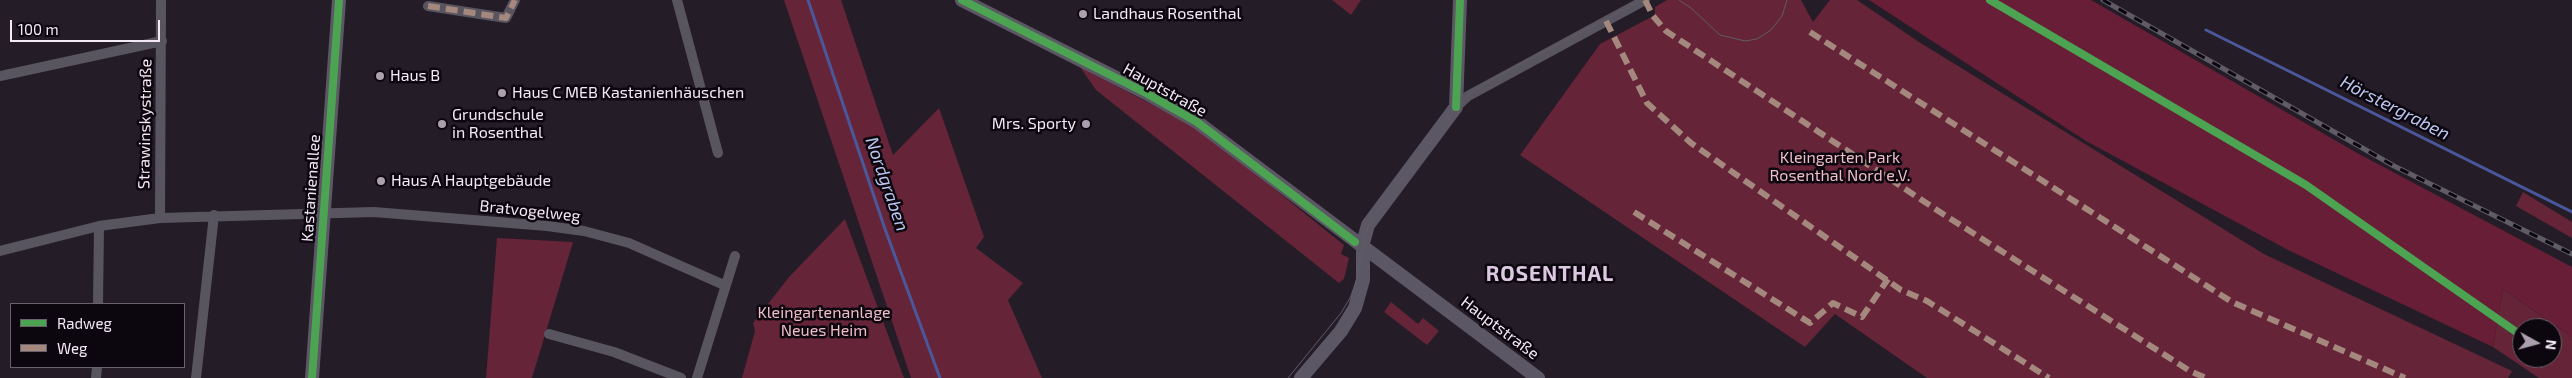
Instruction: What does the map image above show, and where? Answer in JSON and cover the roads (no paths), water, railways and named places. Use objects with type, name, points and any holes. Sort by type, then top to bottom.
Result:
[{"type":"main road","name":"Kastanienallee","points":[[312,378],[338,0]]},
{"type":"main road","name":"Hauptstraße","points":[[962,0],[1197,122],[1538,378]]},
{"type":"main road","points":[[1301,378],[1342,330],[1355,308],[1364,277],[1363,248],[1368,226],[1456,106],[1460,0]]},
{"type":"street","name":"Strawinskystraße","points":[[160,218],[161,0]]},
{"type":"street","points":[[428,6],[506,18],[515,0]]},
{"type":"street","points":[[677,0],[718,153]]},
{"type":"street","points":[[1456,106],[1470,95],[1645,0]]},
{"type":"street","points":[[0,76],[162,41]]},
{"type":"street","name":"Bratvogelweg","points":[[0,251],[99,226],[160,218],[323,212],[383,213],[538,225],[584,232],[629,244],[724,285]]},
{"type":"street","points":[[196,378],[214,215]]},
{"type":"street","points":[[98,303],[99,226]]},
{"type":"street","points":[[698,378],[724,285],[735,256]]},
{"type":"street","points":[[549,334],[614,352],[681,378]]},
{"type":"waterway","name":"Nordgraben","points":[[808,0],[885,229],[940,378]]},
{"type":"waterway","name":"Hörstergraben","points":[[2206,30],[2572,212]]},
{"type":"tram line","points":[[1288,378],[1341,313],[1350,298],[1356,282],[1364,239],[1371,220],[1456,107],[1473,91],[1513,68],[1643,0]]},
{"type":"tram line","points":[[1679,0],[1691,8],[1720,35],[1745,41],[1757,39],[1771,30],[1782,16],[1787,0]]},
{"type":"railway","points":[[2103,0],[2394,166],[2572,254]]},
{"type":"place","name":"Landhaus Rosenthal","points":[[1083,14]]},
{"type":"place","name":"Haus B","points":[[380,76]]},
{"type":"place","name":"Haus C MEB Kastanienhäuschen","points":[[502,93]]},
{"type":"place","name":"Grundschule in Rosenthal","points":[[442,124]]},
{"type":"place","name":"Mrs. Sporty","points":[[1086,124]]},
{"type":"place","name":"Haus A Hauptgebäude","points":[[381,181]]},
{"type":"district","name":"ROSENTHAL","points":[[1550,274]]},
{"type":"park label","name":"Kleingarten Park Rosenthal Nord e.V.","points":[[1840,167]]},
{"type":"park label","name":"Kleingartenanlage Neues Heim","points":[[824,322]]}]
